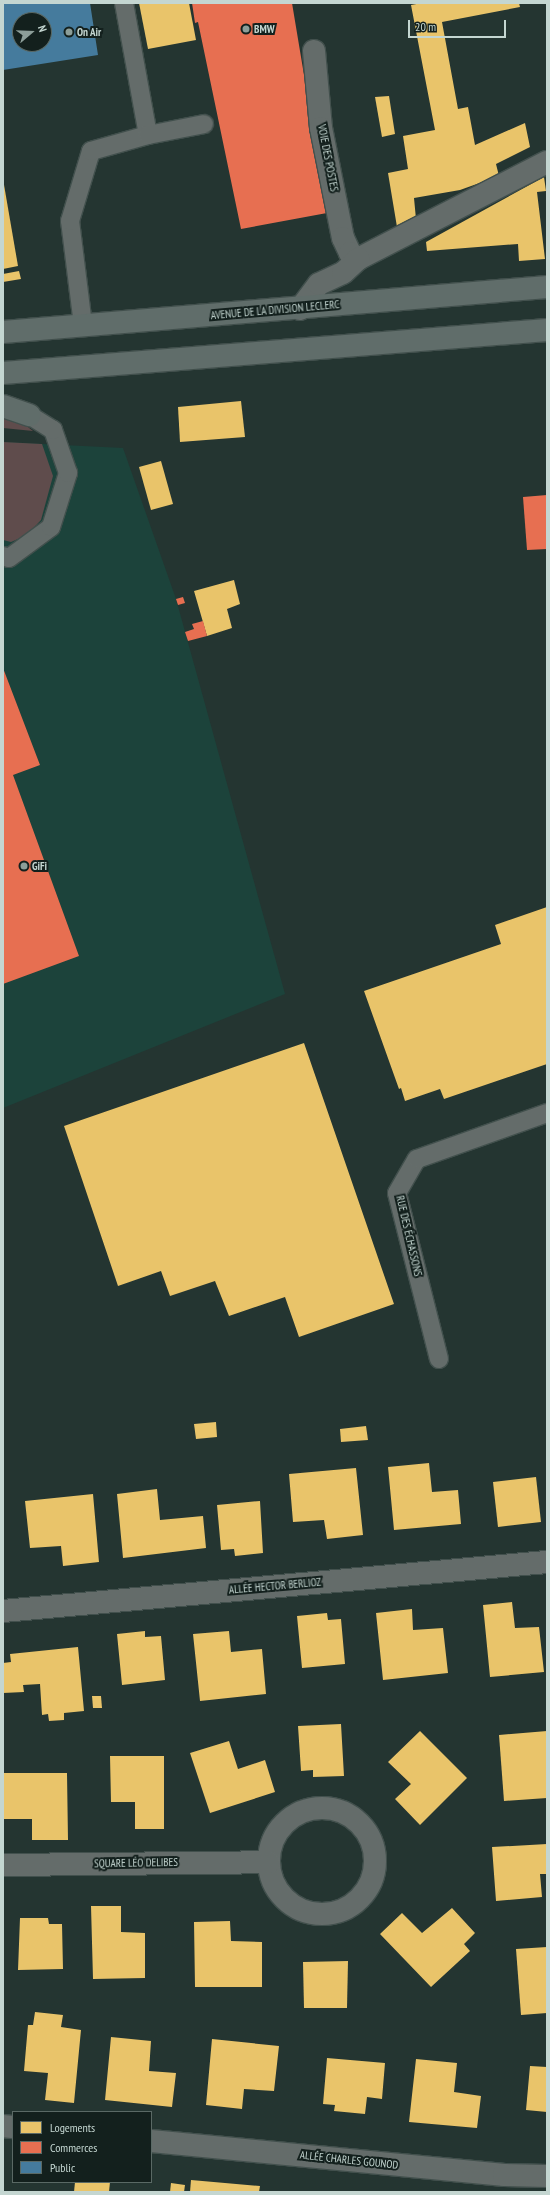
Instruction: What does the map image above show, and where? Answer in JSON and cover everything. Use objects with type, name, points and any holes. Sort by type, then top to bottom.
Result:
[{"type":"main road","name":"AVENUE DE LA DIVISION LECLERC","points":[[3,332],[300,309],[547,287]]},
{"type":"main road","points":[[3,374],[547,330]]},
{"type":"main road","points":[[3,406],[29,415]]},
{"type":"street","name":"VOIE DES POSTES","points":[[314,51],[321,128],[343,238],[350,253],[358,259]]},
{"type":"street","points":[[300,309],[319,284],[343,273],[358,259],[547,162]]},
{"type":"street","name":"ALLÉE HECTOR BERLIOZ","points":[[3,1611],[547,1562]]},
{"type":"street","points":[[320,1807],[344,1812],[359,1822],[372,1843],[375,1857],[369,1886],[357,1900],[337,1912],[318,1914],[304,1911],[282,1896],[274,1883],[269,1862],[274,1838],[285,1822],[302,1811],[320,1807]]},
{"type":"street","name":"SQUARE LÉO DELIBES","points":[[3,1865],[269,1862]]},
{"type":"street","name":"ALLÉE CHARLES GOUNOD","points":[[152,2140],[504,2175],[547,2176]]},
{"type":"lane","points":[[124,3],[148,135]]},
{"type":"lane","points":[[83,325],[70,221],[91,151],[148,135],[204,124]]},
{"type":"lane","points":[[3,556],[9,558],[51,527],[68,473],[53,430],[29,415]]},
{"type":"lane","name":"RUE DES ÉCHASSONS","points":[[439,1359],[397,1193],[417,1159],[547,1113]]},
{"type":"shaded area","points":[[3,414],[19,420],[33,431],[3,428]]},
{"type":"shaded area","points":[[3,442],[123,448],[176,599],[285,994],[3,1108]]},
{"type":"shaded area","points":[[3,442],[42,444],[53,476],[41,520],[27,535],[11,542],[3,540]]},
{"type":"building: Logements","points":[[139,3],[189,3],[196,40],[148,49]]},
{"type":"building: Logements","points":[[422,3],[519,3],[520,7],[442,22],[458,109],[468,107],[475,145],[525,123],[530,147],[496,164],[499,176],[460,190],[414,198],[416,219],[397,227],[388,173],[408,169],[403,136],[435,130],[411,5]]},
{"type":"building: Logements","points":[[389,96],[395,134],[382,137],[375,97]]},
{"type":"building: Logements","points":[[544,177],[546,191],[537,192],[545,259],[519,261],[518,244],[427,251],[426,242]]},
{"type":"building: Logements","points":[[3,179],[18,266],[3,269]]},
{"type":"building: Logements","points":[[19,271],[21,279],[3,282],[3,274]]},
{"type":"building: Logements","points":[[241,401],[245,437],[180,442],[178,407]]},
{"type":"building: Logements","points":[[161,461],[173,504],[151,510],[139,467]]},
{"type":"building: Logements","points":[[234,580],[240,604],[227,609],[232,628],[207,636],[194,591]]},
{"type":"building: Logements","points":[[547,907],[547,1064],[444,1099],[440,1089],[405,1101],[401,1088],[399,1089],[364,991],[501,944],[495,925]]},
{"type":"building: Logements","points":[[304,1043],[394,1304],[299,1337],[285,1297],[229,1316],[215,1281],[170,1296],[161,1271],[118,1286],[64,1126]]},
{"type":"building: Logements","points":[[216,1422],[217,1437],[196,1439],[194,1424]]},
{"type":"building: Logements","points":[[366,1426],[368,1440],[341,1442],[340,1429]]},
{"type":"building: Logements","points":[[429,1463],[432,1492],[458,1490],[461,1524],[394,1530],[388,1467]]},
{"type":"building: Logements","points":[[356,1468],[363,1535],[327,1539],[324,1520],[293,1522],[289,1474]]},
{"type":"building: Logements","points":[[536,1477],[541,1522],[498,1527],[493,1482]]},
{"type":"building: Logements","points":[[157,1489],[160,1520],[203,1516],[206,1548],[123,1558],[117,1494]]},
{"type":"building: Logements","points":[[93,1494],[99,1562],[63,1566],[61,1546],[30,1548],[25,1501]]},
{"type":"building: Logements","points":[[260,1501],[263,1553],[235,1556],[234,1549],[221,1550],[217,1505]]},
{"type":"building: Logements","points":[[512,1602],[515,1628],[539,1627],[544,1672],[490,1677],[483,1605]]},
{"type":"building: Logements","points":[[412,1609],[413,1630],[443,1628],[448,1673],[383,1680],[376,1613]]},
{"type":"building: Logements","points":[[327,1613],[328,1620],[341,1619],[345,1664],[302,1668],[297,1616]]},
{"type":"building: Logements","points":[[145,1631],[145,1637],[161,1636],[165,1680],[122,1685],[117,1634]]},
{"type":"building: Logements","points":[[229,1631],[231,1652],[262,1649],[266,1694],[200,1701],[193,1634]]},
{"type":"building: Logements","points":[[78,1647],[84,1711],[64,1713],[64,1720],[49,1721],[48,1714],[42,1715],[40,1684],[23,1685],[24,1692],[3,1693],[3,1663],[11,1662],[10,1654]]},
{"type":"building: Logements","points":[[92,1696],[101,1696],[102,1708],[93,1708]]},
{"type":"building: Logements","points":[[341,1724],[344,1776],[313,1777],[313,1770],[301,1771],[298,1726]]},
{"type":"building: Logements","points":[[420,1731],[467,1778],[420,1825],[395,1799],[411,1784],[388,1762]]},
{"type":"building: Logements","points":[[547,1731],[547,1798],[504,1801],[499,1735]]},
{"type":"building: Logements","points":[[229,1741],[238,1769],[265,1760],[275,1792],[210,1813],[190,1753]]},
{"type":"building: Logements","points":[[110,1756],[164,1756],[164,1829],[135,1829],[135,1802],[111,1802]]},
{"type":"building: Logements","points":[[3,1773],[67,1773],[68,1840],[32,1840],[32,1819],[3,1819]]},
{"type":"building: Logements","points":[[547,1844],[547,1874],[540,1874],[542,1897],[496,1901],[492,1847]]},
{"type":"building: Logements","points":[[91,1906],[121,1906],[121,1932],[145,1933],[145,1978],[93,1979]]},
{"type":"building: Logements","points":[[452,1908],[475,1933],[464,1944],[470,1951],[431,1987],[380,1934],[402,1913],[422,1933]]},
{"type":"building: Logements","points":[[20,1918],[48,1918],[49,1924],[62,1924],[63,1969],[18,1970]]},
{"type":"building: Logements","points":[[230,1921],[231,1941],[262,1942],[262,1987],[195,1987],[194,1922]]},
{"type":"building: Logements","points":[[547,1947],[547,2013],[521,2015],[516,1949]]},
{"type":"building: Logements","points":[[348,1961],[347,2008],[304,2008],[303,1962]]},
{"type":"building: Logements","points":[[35,2012],[63,2015],[61,2027],[81,2030],[74,2103],[45,2100],[48,2073],[24,2071],[28,2025],[33,2025]]},
{"type":"building: Logements","points":[[111,2037],[151,2041],[149,2071],[176,2073],[172,2107],[105,2100]]},
{"type":"building: Logements","points":[[212,2039],[279,2046],[274,2091],[244,2089],[242,2109],[206,2105]]},
{"type":"building: Logements","points":[[327,2058],[385,2063],[382,2099],[367,2097],[365,2114],[334,2111],[335,2105],[323,2104]]},
{"type":"building: Logements","points":[[416,2059],[457,2063],[454,2092],[481,2096],[477,2128],[409,2122]]},
{"type":"building: Logements","points":[[530,2066],[547,2067],[547,2112],[526,2110]]},
{"type":"building: Logements","points":[[191,2180],[260,2186],[259,2192],[190,2192]]},
{"type":"building: Logements","points":[[75,2183],[110,2183],[109,2192],[74,2192]]},
{"type":"building: Logements","points":[[171,2183],[185,2185],[184,2192],[170,2192]]},
{"type":"building: Commerces","points":[[192,3],[292,3],[327,213],[241,229],[198,22],[195,23]]},
{"type":"building: Commerces","points":[[547,495],[547,549],[527,550],[523,497]]},
{"type":"building: Commerces","points":[[183,597],[185,603],[178,605],[176,599]]},
{"type":"building: Commerces","points":[[203,621],[207,636],[188,641],[185,632],[194,629],[192,624]]},
{"type":"building: Commerces","name":"GiFi","points":[[3,668],[40,765],[13,775],[79,956],[3,984]]},
{"type":"building: Public","name":"On Air","points":[[3,3],[90,3],[98,55],[3,70]]},
{"type":"place","name":"BMW","points":[[246,29]]},
{"type":"place","name":"On Air","points":[[69,32]]},
{"type":"place","name":"GiFi","points":[[24,866]]}]
